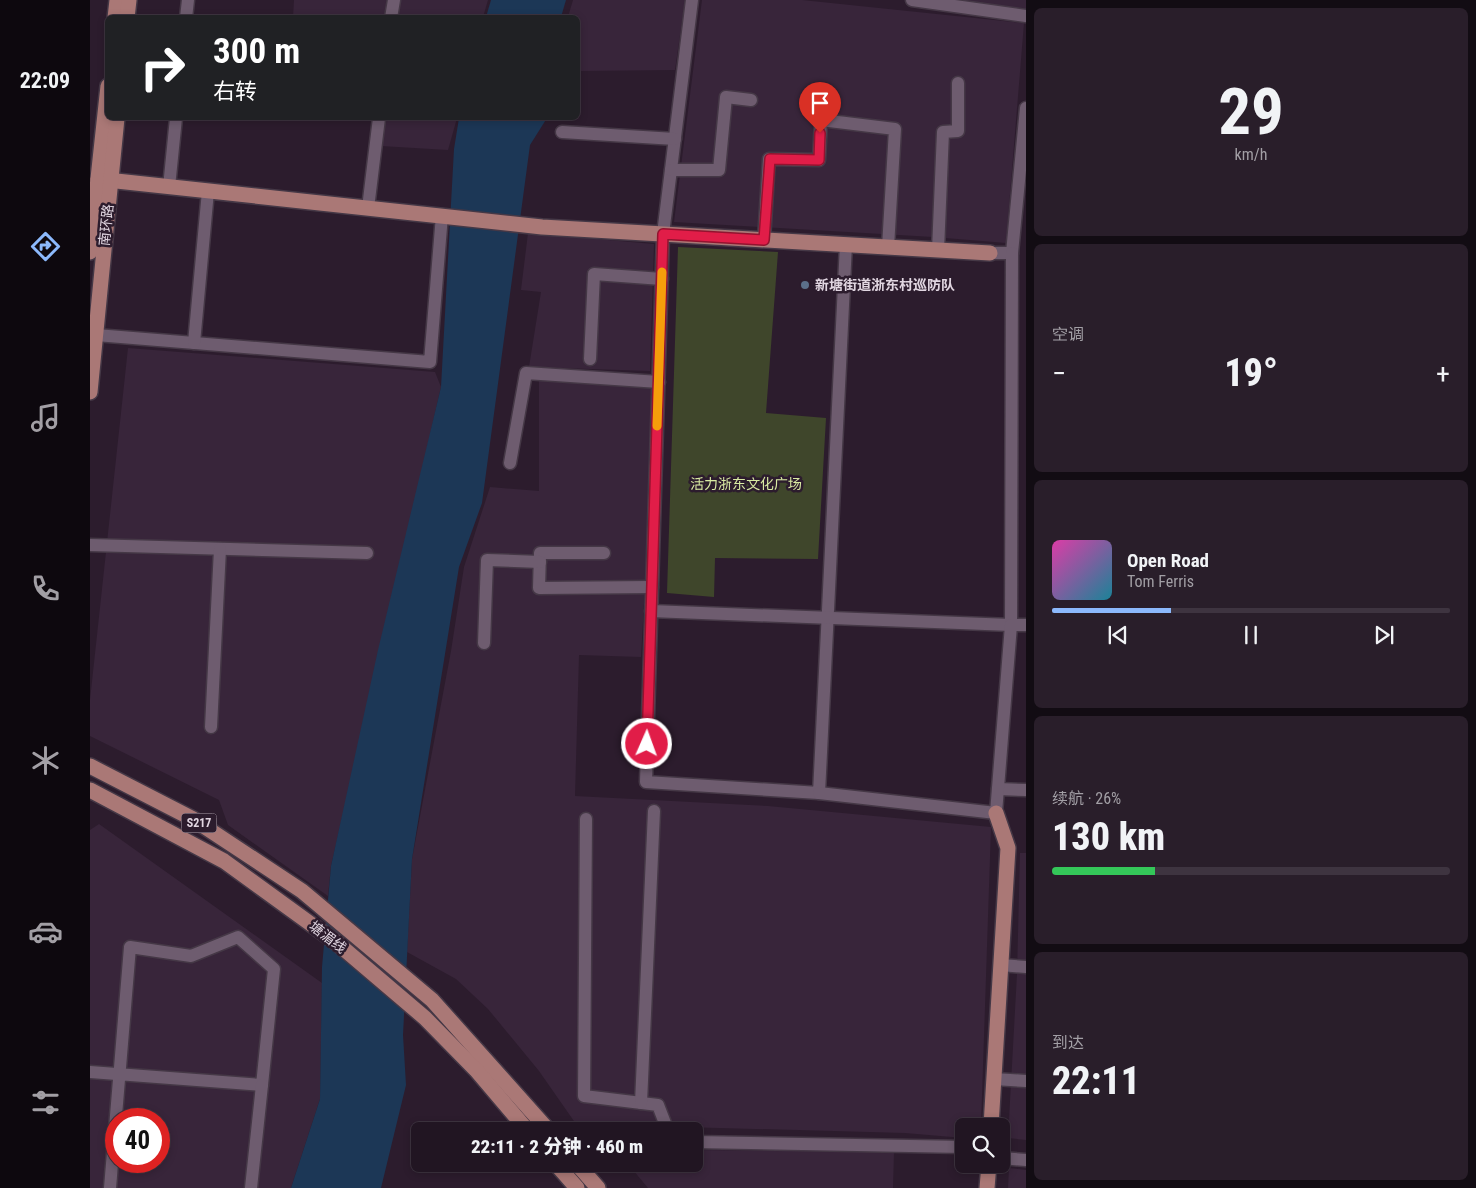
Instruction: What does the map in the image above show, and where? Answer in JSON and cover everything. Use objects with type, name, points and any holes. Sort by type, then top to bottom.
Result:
[{"type":"main road","points":[[115,15],[117,0]]},
{"type":"main road","points":[[127,15],[129,0]]},
{"type":"main road","name":"南环路","points":[[90,252],[100,179],[105,120]]},
{"type":"main road","name":"南环路","points":[[90,392],[96,336],[100,179],[116,120]]},
{"type":"main road","points":[[100,179],[542,227],[990,253]]},
{"type":"main road","name":"S217","points":[[90,766],[193,819],[302,891],[432,1000],[541,1122]]},
{"type":"main road","name":"塘湄线","points":[[90,790],[224,861],[337,943],[425,1018],[476,1070],[520,1122]]},
{"type":"main road","points":[[992,1118],[1008,848],[996,813]]},
{"type":"main road","points":[[563,1172],[577,1188]]},
{"type":"main road","points":[[584,1172],[598,1188]]},
{"type":"main road","points":[[987,1188],[988,1173]]},
{"type":"street","points":[[186,15],[188,0]]},
{"type":"street","points":[[392,15],[394,0]]},
{"type":"street","points":[[692,0],[663,234],[646,782],[819,793],[996,813],[1011,625],[1012,253],[1022,200],[1026,108]]},
{"type":"street","points":[[912,0],[1026,16]]},
{"type":"street","points":[[938,250],[943,132],[958,131],[958,83]]},
{"type":"street","points":[[671,170],[719,170],[726,97],[751,100]]},
{"type":"street","points":[[169,187],[176,120]]},
{"type":"street","points":[[368,208],[379,120]]},
{"type":"street","points":[[764,240],[770,159],[819,160],[821,120],[895,129],[888,247]]},
{"type":"street","points":[[562,132],[675,139]]},
{"type":"street","points":[[194,344],[208,191]]},
{"type":"street","points":[[96,336],[430,362],[442,215]]},
{"type":"street","points":[[819,793],[846,244]]},
{"type":"street","points":[[990,253],[1012,253]]},
{"type":"street","points":[[590,359],[594,274],[662,280]]},
{"type":"street","points":[[510,463],[526,373],[659,382]]},
{"type":"street","points":[[90,546],[367,553]]},
{"type":"street","points":[[211,727],[220,549]]},
{"type":"street","points":[[604,553],[540,553],[539,588],[652,587]]},
{"type":"street","points":[[484,643],[487,560],[540,562]]},
{"type":"street","points":[[651,611],[1026,626]]},
{"type":"street","points":[[998,789],[1026,790]]},
{"type":"street","points":[[641,1103],[654,812]]},
{"type":"street","points":[[586,819],[584,1096],[658,1105],[665,1122]]},
{"type":"street","points":[[110,1188],[130,947],[191,956],[238,937],[274,969],[251,1188]]},
{"type":"street","points":[[1000,965],[1026,967]]},
{"type":"street","points":[[90,1072],[262,1085]]},
{"type":"street","points":[[994,1079],[1026,1081]]},
{"type":"street","points":[[703,1142],[955,1147]]},
{"type":"street","points":[[1010,1159],[1026,1160]]},
{"type":"shaded area","points":[[294,0],[488,0],[484,15],[293,15]]},
{"type":"shaded area","points":[[573,0],[685,0],[675,70],[580,71],[580,15],[569,15]]},
{"type":"shaded area","points":[[702,0],[802,0],[1024,23],[1006,243],[674,222]]},
{"type":"shaded area","points":[[912,0],[1026,0],[1026,16]]},
{"type":"shaded area","points":[[380,120],[456,120],[448,150],[381,146]]},
{"type":"shaded area","points":[[528,233],[654,244],[650,371],[529,367],[541,292],[521,290]]},
{"type":"shaded area","points":[[128,348],[435,372],[441,387],[331,866],[328,896],[228,825],[219,800],[90,736],[90,700]]},
{"type":"shaded area","points":[[539,380],[651,388],[650,499],[641,657],[579,655],[575,796],[768,806],[991,827],[981,1118],[955,1118],[955,1137],[905,1133],[703,1127],[703,1122],[575,1122],[539,1071],[488,1009],[456,979],[407,952],[412,859],[451,651],[464,567],[490,487],[539,491]]},
{"type":"shaded area","points":[[99,824],[322,983],[320,1099],[291,1188],[90,1188],[90,830]]},
{"type":"shaded area","points":[[1020,853],[1026,853],[1026,1140],[1010,1138],[1009,1118],[1017,974]]},
{"type":"shaded area","points":[[703,1150],[894,1152],[893,1188],[648,1188],[635,1172],[703,1172]]},
{"type":"shaded area","points":[[1010,1168],[1026,1170],[1026,1188],[1008,1188]]},
{"type":"green space","name":"活力浙东文化广场","points":[[678,247],[778,252],[766,413],[826,418],[818,559],[715,558],[714,597],[667,593]]},
{"type":"water","points":[[491,0],[566,0],[562,15],[487,15]]},
{"type":"water","points":[[459,120],[546,120],[530,145],[482,503],[459,567],[412,859],[403,1035],[406,1085],[381,1188],[291,1188],[320,1099],[322,967],[331,866],[378,650],[441,387],[454,149]]},
{"type":"slow traffic","points":[[657,426],[662,272]]},
{"type":"place","name":"新塘街道浙东村巡防队","points":[[805,285]]},
{"type":"route","points":[[647,744],[663,234],[764,240],[770,159],[819,160],[820,133]]}]
